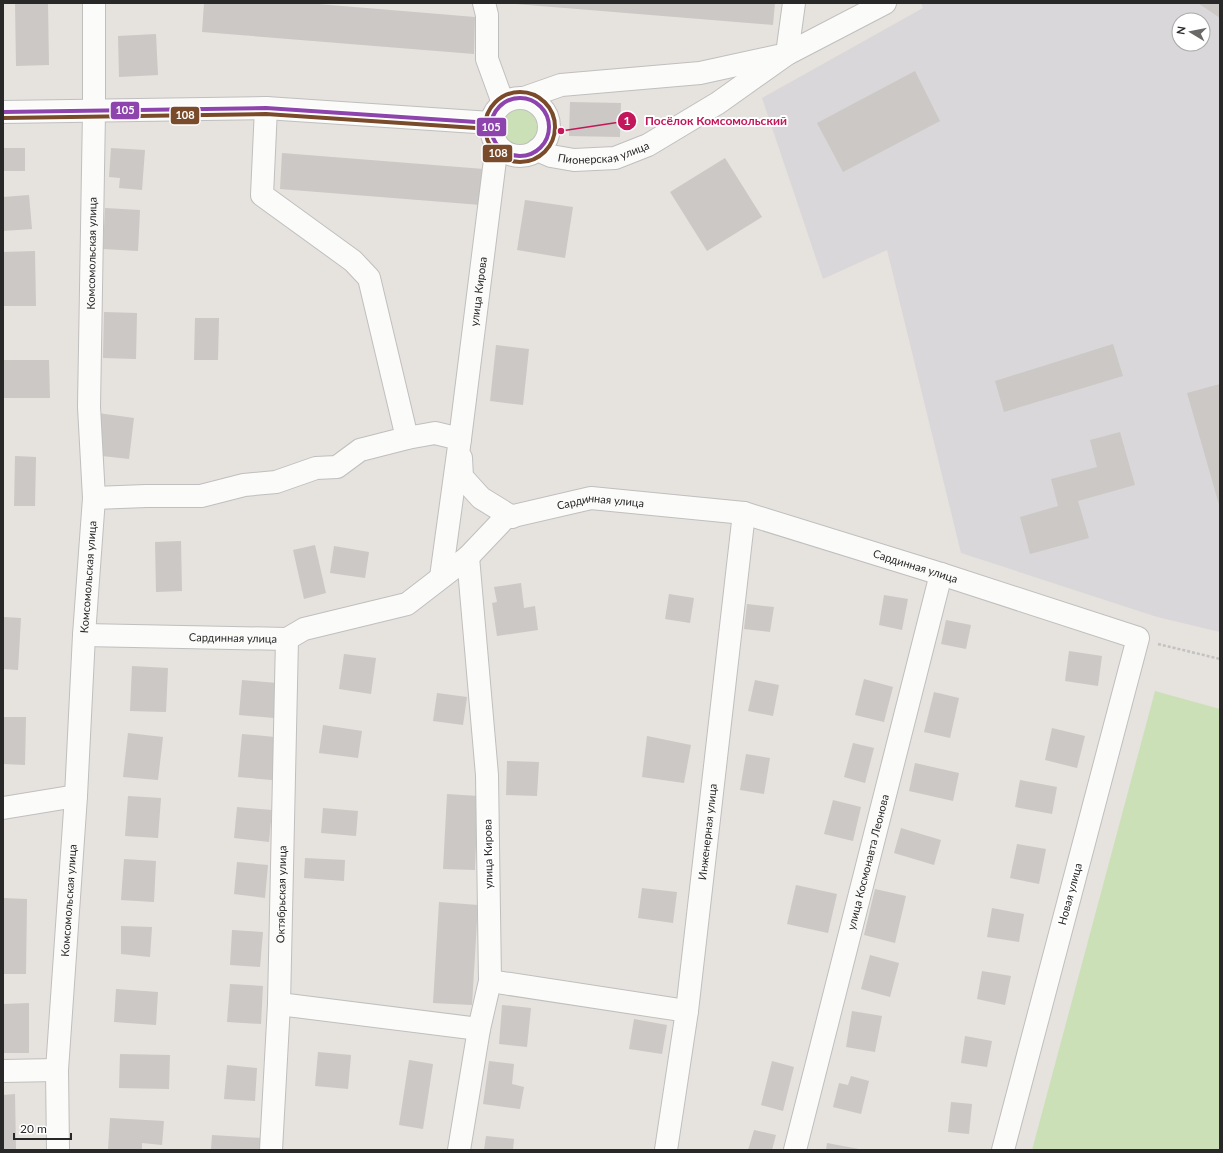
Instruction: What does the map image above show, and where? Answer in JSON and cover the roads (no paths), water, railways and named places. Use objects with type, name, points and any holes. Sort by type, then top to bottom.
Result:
[{"type":"street","name":"Комсомольская улица","points":[[58,1150],[57,1070],[76,796],[84,635],[94,498],[89,407],[94,111],[94,3]]},
{"type":"street","points":[[484,3],[487,15],[487,59],[503,103],[495,112],[491,122],[492,134],[497,144],[505,152],[516,155],[527,155],[537,150]]},
{"type":"street","points":[[787,54],[794,3]]},
{"type":"street","name":"Пионерская улица","points":[[524,98],[535,102],[543,109],[548,120],[549,131],[545,142],[537,150],[551,156],[574,160],[615,158],[648,145],[718,103],[787,54],[884,3]]},
{"type":"street","name":"Пионерская улица","points":[[503,103],[561,86],[700,73],[787,54]]},
{"type":"street","points":[[266,108],[262,195],[353,262],[369,278],[407,438]]},
{"type":"street","points":[[3,112],[266,108],[491,122]]},
{"type":"street","name":"улица Кирова","points":[[460,439],[497,144]]},
{"type":"street","points":[[94,498],[201,496],[244,485],[276,482],[316,468],[337,467],[360,450],[407,438],[435,433],[460,439]]},
{"type":"street","points":[[460,439],[462,477],[481,498],[512,517]]},
{"type":"street","points":[[441,578],[460,439]]},
{"type":"street","name":"Сардинная улица","points":[[84,635],[287,639],[304,629],[407,604],[468,557],[505,518],[591,498],[744,513],[941,574],[1138,638]]},
{"type":"street","name":"Инженерная улица","points":[[666,1150],[687,1010],[744,513]]},
{"type":"street","name":"улица Кирова","points":[[460,1150],[479,1029],[490,981],[487,775],[468,557]]},
{"type":"street","name":"улица Космонавта Леонова","points":[[795,1150],[941,574]]},
{"type":"street","name":"Новая улица","points":[[1003,1150],[1138,638]]},
{"type":"street","name":"Октябрьская улица","points":[[271,1150],[279,1004],[287,639]]},
{"type":"street","points":[[3,808],[76,796]]},
{"type":"street","points":[[490,981],[687,1010]]},
{"type":"street","points":[[279,1004],[479,1029]]},
{"type":"street","points":[[3,1071],[57,1070]]},
{"type":"place","name":"Посёлок Комсомольский","points":[[561,131]]}]
